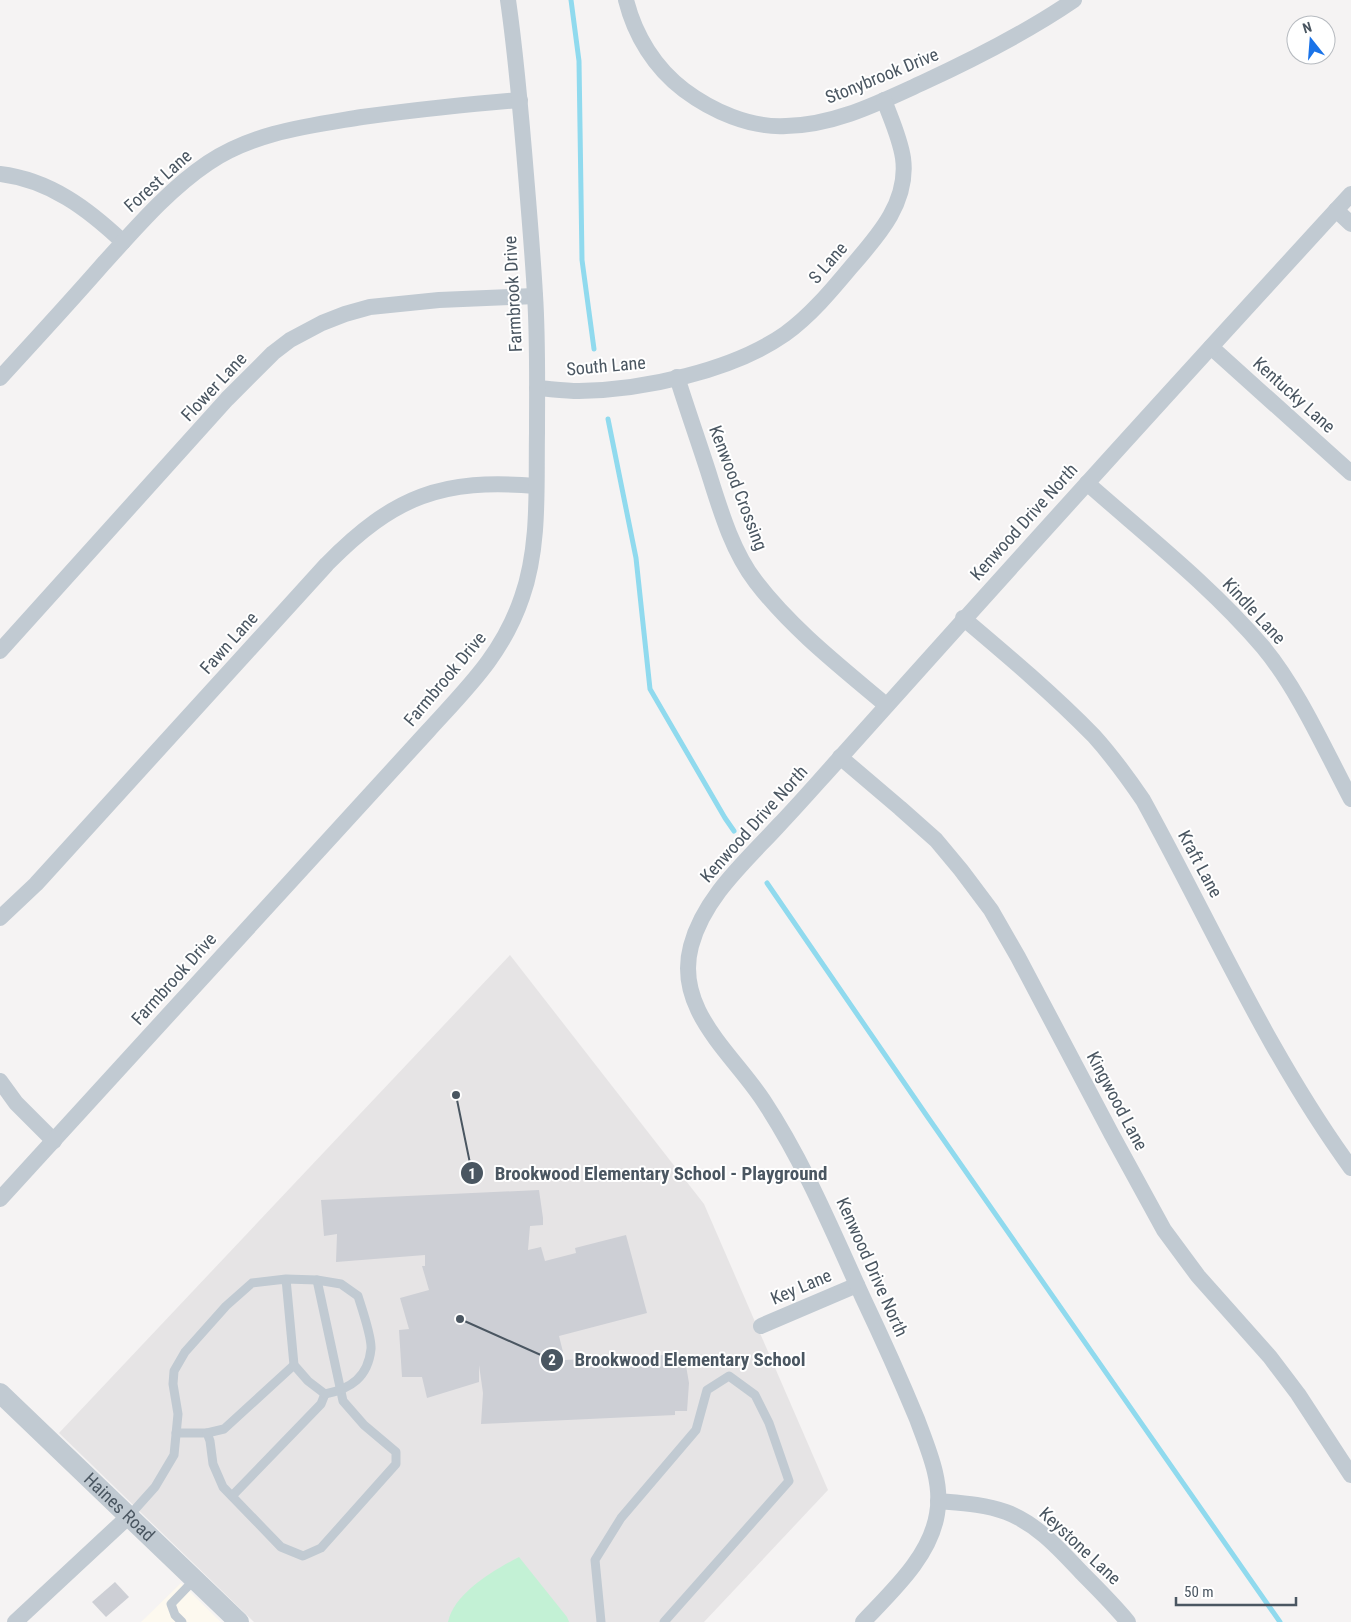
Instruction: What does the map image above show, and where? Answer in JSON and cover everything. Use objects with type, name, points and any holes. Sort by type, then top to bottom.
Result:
[{"type":"street","name":"Farmbrook Drive","points":[[0,1199],[481,672],[498,650],[511,625],[523,596],[529,571],[535,524],[537,388],[535,296],[520,100],[508,0]]},
{"type":"street","name":"Stonybrook Drive","points":[[626,0],[630,17],[640,38],[656,63],[674,82],[694,98],[712,108],[742,120],[784,126],[812,124],[838,118],[884,100],[956,67],[1012,38],[1074,0]]},
{"type":"street","name":"Forest Lane","points":[[0,378],[154,209],[182,183],[232,149],[256,139],[299,127],[403,111],[520,100]]},
{"type":"street","name":"S Lane","points":[[677,377],[705,371],[738,360],[785,334],[830,292],[878,236],[892,213],[900,194],[904,176],[903,158],[898,138],[884,100]]},
{"type":"street","points":[[0,174],[29,180],[55,190],[86,209],[123,242]]},
{"type":"street","name":"Kenwood Drive North","points":[[864,1622],[912,1568],[932,1531],[937,1514],[938,1501],[937,1482],[930,1453],[894,1365],[802,1165],[756,1090],[729,1056],[697,1008],[688,979],[691,944],[699,923],[713,900],[736,870],[840,757],[963,618],[1351,194]]},
{"type":"street","points":[[1336,210],[1351,224]]},
{"type":"street","name":"Flower Lane","points":[[0,651],[227,399],[273,353],[290,340],[322,323],[370,307],[429,301],[535,296]]},
{"type":"street","name":"Kentucky Lane","points":[[1211,347],[1351,473]]},
{"type":"street","name":"South Lane","points":[[537,388],[578,391],[607,389],[642,385],[677,377]]},
{"type":"street","name":"Kenwood Crossing","points":[[677,377],[729,533],[756,582],[789,620],[886,705]]},
{"type":"street","name":"Kindle Lane","points":[[1088,483],[1189,573],[1263,648],[1280,670],[1307,716],[1351,799]]},
{"type":"street","name":"Fawn Lane","points":[[0,918],[36,884],[327,564],[372,523],[411,500],[462,486],[482,484],[536,486]]},
{"type":"street","name":"Kraft Lane","points":[[963,618],[1056,699],[1094,737],[1143,800],[1288,1074],[1322,1129],[1351,1168]]},
{"type":"street","name":"Kingwood Lane","points":[[840,757],[936,840],[991,910],[1018,956],[1164,1230],[1198,1276],[1270,1357],[1298,1394],[1351,1475]]},
{"type":"street","points":[[0,1081],[16,1103],[54,1141]]},
{"type":"street","name":"Key Lane","points":[[761,1326],[857,1285]]},
{"type":"street","name":"Haines Road","points":[[0,1393],[239,1622]]},
{"type":"street","name":"Keystone Lane","points":[[938,1501],[982,1505],[1006,1512],[1024,1521],[1064,1554],[1128,1622]]},
{"type":"street","points":[[15,1622],[129,1516]]},
{"type":"lane","points":[[129,1516],[155,1487],[174,1455],[178,1414],[173,1384],[174,1371],[184,1352],[226,1306],[252,1283],[286,1278],[317,1280],[341,1284],[358,1296],[371,1348],[364,1374],[341,1391],[325,1394],[308,1381],[294,1365],[286,1278]]},
{"type":"lane","points":[[207,1433],[213,1464],[223,1487],[281,1546],[303,1556],[321,1548],[396,1464],[396,1452],[364,1425],[343,1401],[317,1280]]},
{"type":"lane","points":[[176,1433],[207,1433],[224,1429],[294,1365]]},
{"type":"lane","points":[[601,1622],[595,1560],[621,1518],[696,1430],[708,1390],[729,1376],[755,1395],[769,1423],[789,1481],[664,1622]]},
{"type":"lane","points":[[232,1496],[321,1404],[325,1394]]},
{"type":"lane","points":[[182,1622],[175,1616],[171,1604],[195,1579]]},
{"type":"shaded area","points":[[510,955],[704,1204],[828,1490],[704,1622],[254,1622],[59,1433]]},
{"type":"shaded area","points":[[181,1583],[221,1622],[141,1622]]},
{"type":"green space","points":[[519,1557],[569,1622],[448,1622],[458,1601],[467,1592],[487,1576]]},
{"type":"building","points":[[539,1190],[543,1225],[530,1226],[528,1250],[541,1247],[545,1261],[576,1253],[575,1248],[626,1235],[647,1313],[559,1336],[565,1360],[684,1354],[689,1383],[687,1411],[675,1411],[675,1415],[481,1424],[483,1393],[479,1365],[479,1382],[427,1398],[422,1377],[402,1377],[399,1330],[409,1329],[400,1298],[429,1290],[422,1266],[425,1266],[425,1255],[336,1262],[337,1234],[324,1236],[321,1200]]},
{"type":"building","points":[[115,1582],[129,1597],[106,1617],[92,1602]]},
{"type":"waterway","points":[[571,0],[579,61],[582,260],[594,349]]},
{"type":"waterway","points":[[608,419],[636,558],[650,689],[734,831]]},
{"type":"waterway","points":[[767,883],[1280,1622]]},
{"type":"place","name":"Brookwood Elementary School - Playground","points":[[456,1095]]},
{"type":"place","name":"Brookwood Elementary School","points":[[460,1319]]}]
